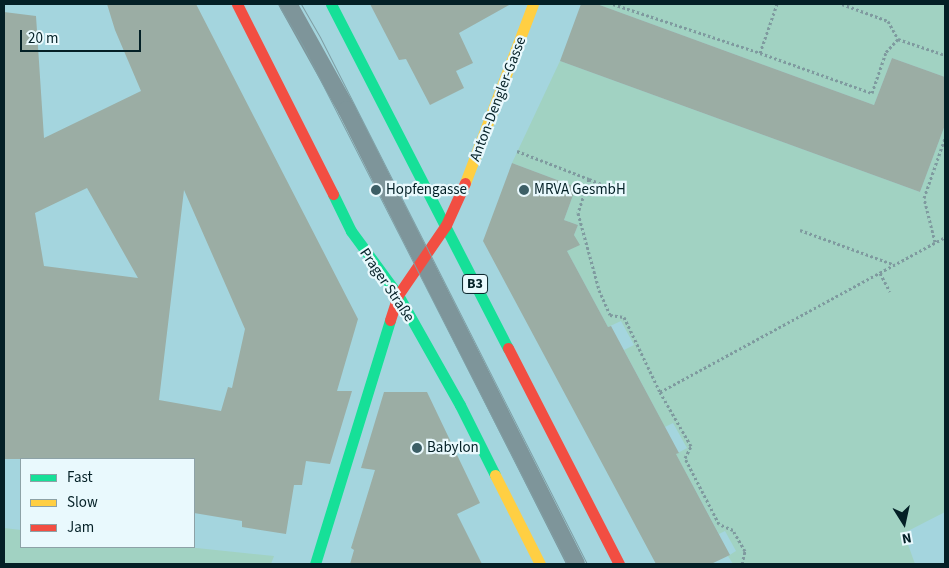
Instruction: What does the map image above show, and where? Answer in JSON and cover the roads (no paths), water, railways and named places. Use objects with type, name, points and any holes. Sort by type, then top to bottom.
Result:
[{"type":"main road","name":"Prager Straße","points":[[237,4],[351,231],[398,295],[460,405],[540,564]]},
{"type":"main road","name":"B3","points":[[331,4],[446,225],[618,564]]},
{"type":"main road","name":"Anton-Dengler-Gasse","points":[[398,295],[446,225],[458,201],[484,138],[533,4]]},
{"type":"main road","points":[[316,564],[398,295]]},
{"type":"lane","points":[[288,4],[348,110],[576,564]]},
{"type":"tram line","points":[[278,4],[303,46],[567,564]]},
{"type":"tram line","points":[[301,4],[320,37],[587,564]]},
{"type":"place","name":"Hopfengasse","points":[[376,190]]},
{"type":"place","name":"MRVA GesmbH","points":[[524,190]]},
{"type":"place","name":"Babylon","points":[[417,448]]}]
